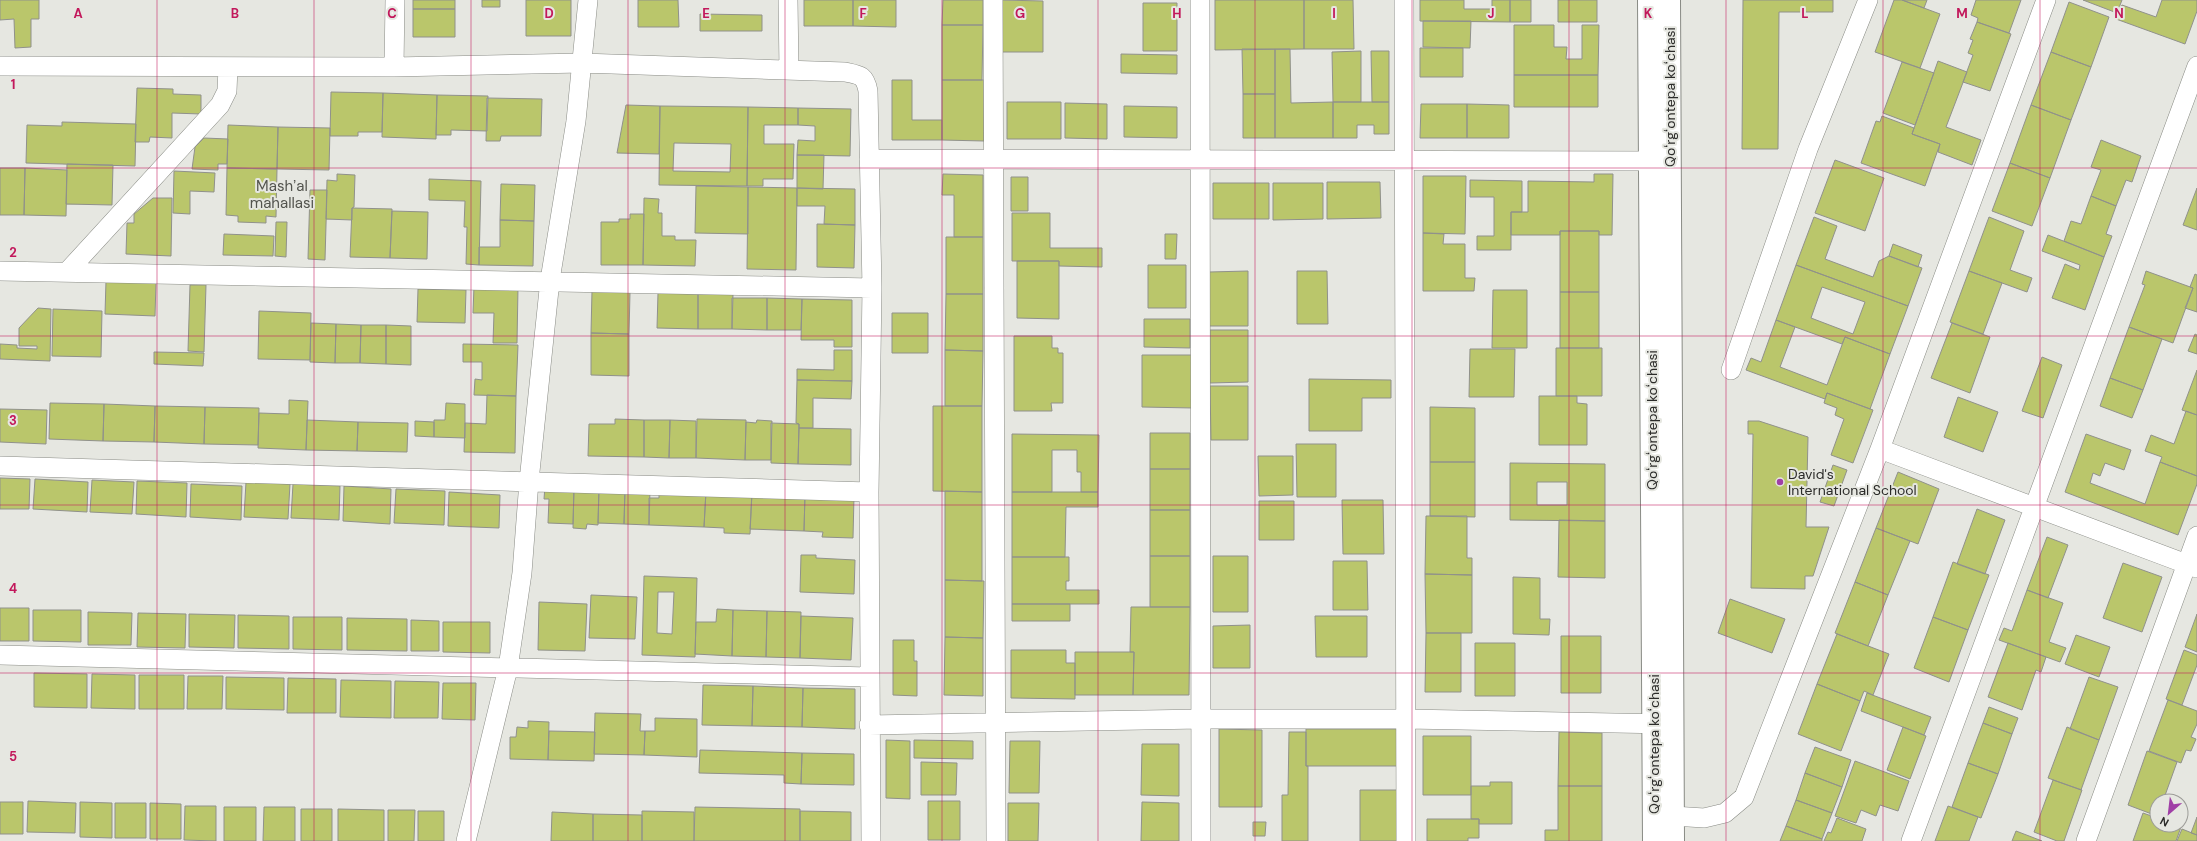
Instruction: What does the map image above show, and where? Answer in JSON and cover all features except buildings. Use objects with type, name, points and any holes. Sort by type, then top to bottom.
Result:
[{"type":"main road","name":"Qoʻrgʻontepa koʻchasi","points":[[1649,0],[1660,161]]},
{"type":"main road","name":"Qoʻrgʻontepa koʻchasi","points":[[1654,841],[1663,723],[1660,161],[1669,0]]},
{"type":"main road","name":"Qoʻrgʻontepa koʻchasi","points":[[1663,723],[1673,816],[1673,841]]},
{"type":"street","points":[[394,67],[395,0]]},
{"type":"street","points":[[466,841],[508,668],[522,573],[529,481],[550,280],[576,121],[588,0]]},
{"type":"street","points":[[788,0],[788,70]]},
{"type":"street","points":[[993,0],[996,841]]},
{"type":"street","points":[[1200,0],[1201,841]]},
{"type":"street","points":[[1404,0],[1407,719],[1406,841]]},
{"type":"street","points":[[1731,370],[1808,149],[1868,0]]},
{"type":"street","points":[[1673,816],[1704,818],[1725,813],[1744,797],[1880,449],[2046,0]]},
{"type":"street","points":[[0,66],[394,67],[582,63],[845,72],[858,74],[866,81],[868,91],[870,159],[872,288],[869,492],[870,841]]},
{"type":"street","points":[[1911,841],[2036,507],[2197,66]]},
{"type":"street","points":[[66,272],[220,104],[227,91],[228,67]]},
{"type":"street","points":[[870,159],[1660,161]]},
{"type":"street","points":[[0,271],[550,280],[872,288]]},
{"type":"street","points":[[1880,449],[2192,566]]},
{"type":"street","points":[[0,466],[869,492]]},
{"type":"street","points":[[2086,841],[2192,566],[2197,536]]},
{"type":"street","points":[[0,655],[869,677]]},
{"type":"street","points":[[869,725],[996,724],[1201,719],[1407,719],[1663,723]]},
{"type":"place","name":"David's International School","points":[[1780,482]]},
{"type":"district","name":"Mashʼal mahallasi","points":[[282,194]]}]
